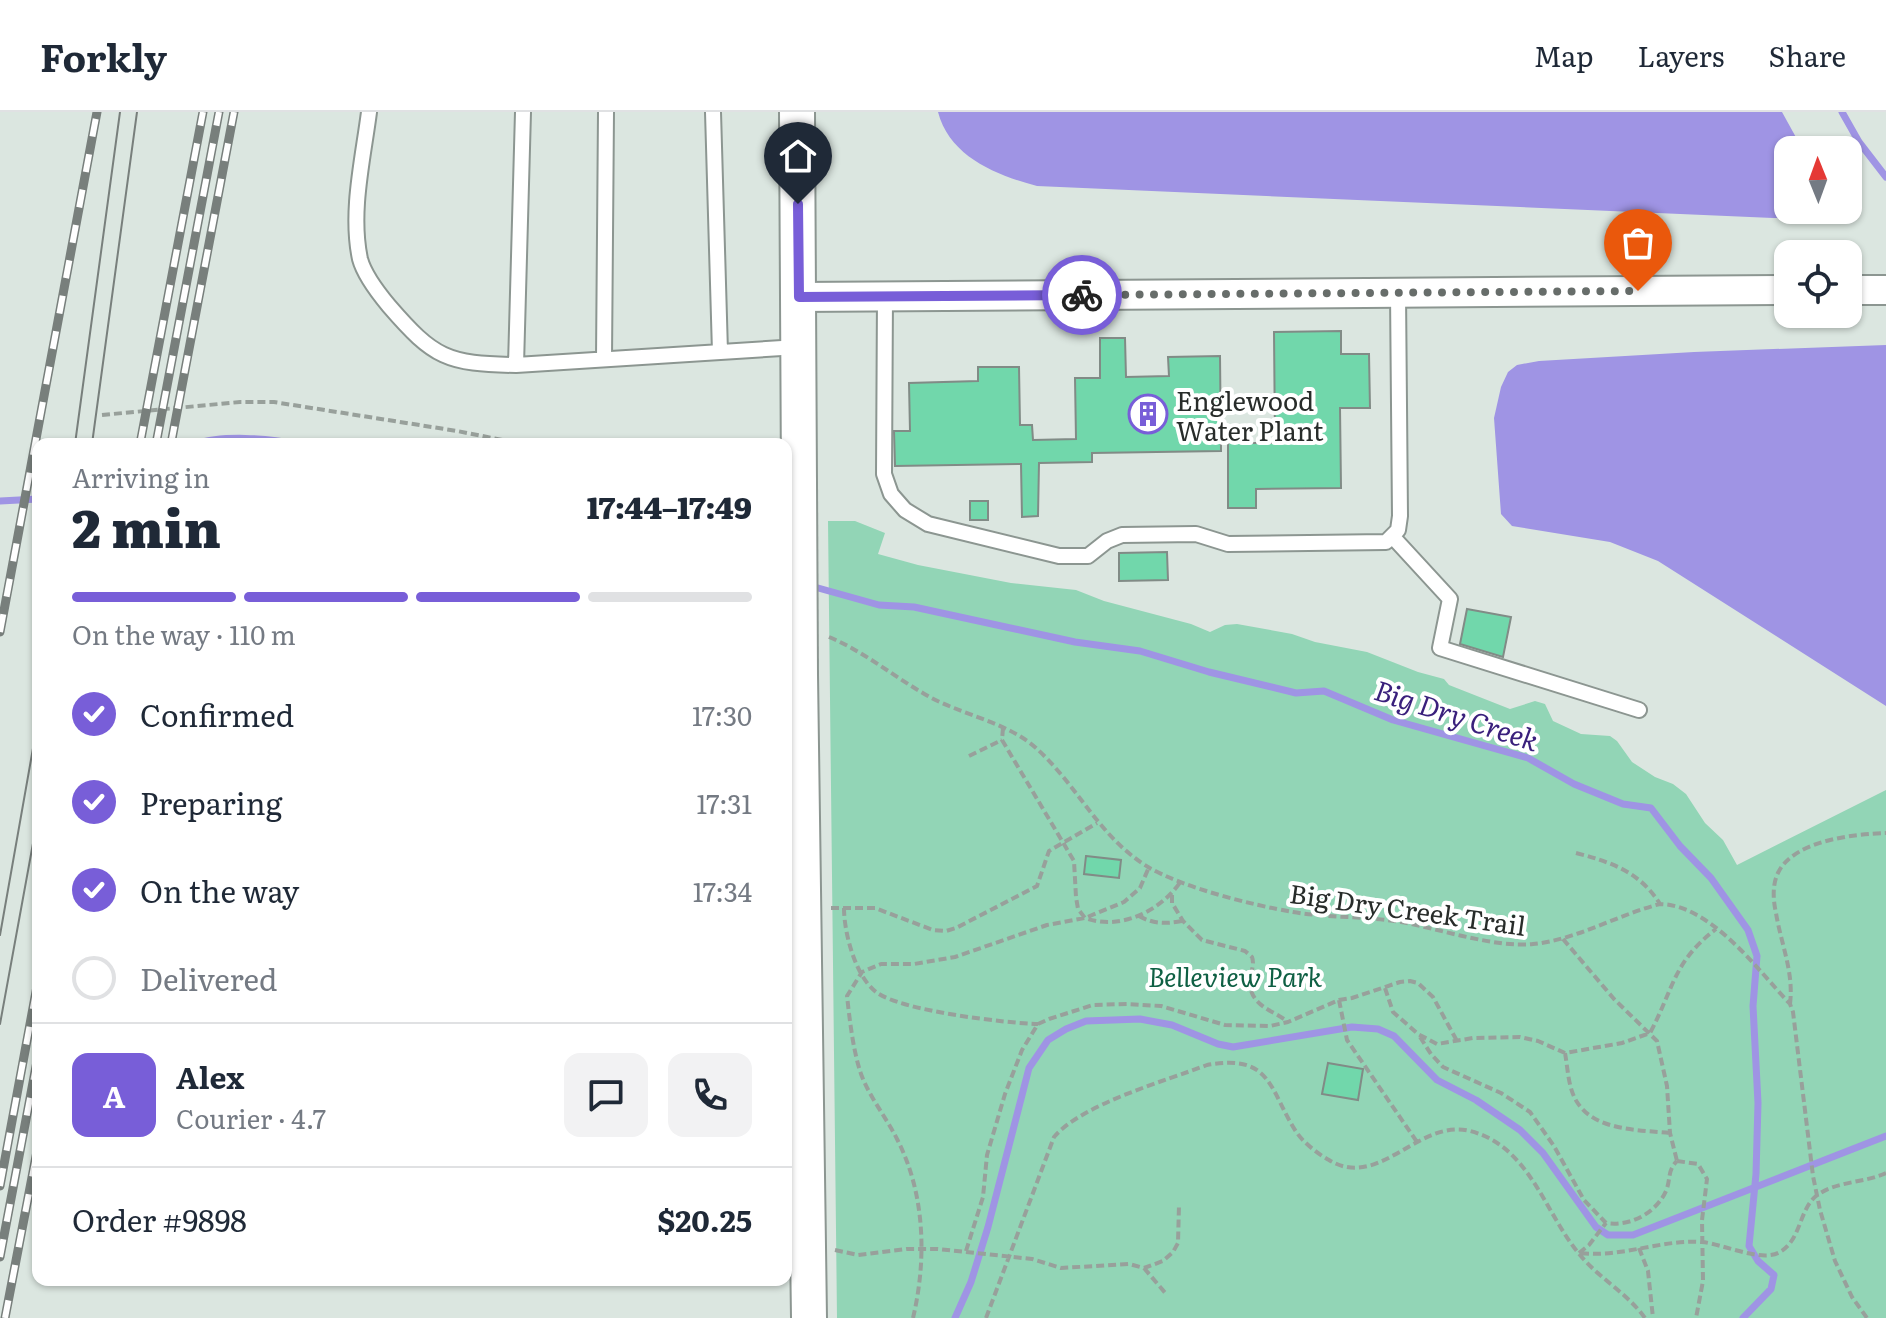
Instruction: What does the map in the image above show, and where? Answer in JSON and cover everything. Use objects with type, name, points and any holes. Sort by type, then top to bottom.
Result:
[{"type":"street","points":[[797,112],[800,675],[793,728],[809,1318]]},
{"type":"street","points":[[799,297],[1774,290]]},
{"type":"street","points":[[1862,290],[1886,290]]},
{"type":"lane","points":[[369,112],[357,213],[361,261],[382,298],[415,336],[438,353],[471,364],[516,365],[799,347]]},
{"type":"lane","points":[[516,365],[523,112]]},
{"type":"lane","points":[[604,359],[606,112]]},
{"type":"lane","points":[[713,112],[720,352]]},
{"type":"lane","points":[[885,296],[884,474],[891,494],[905,510],[928,524],[1059,556],[1088,556],[1107,541],[1122,535],[1196,534],[1228,544],[1386,542],[1398,530],[1400,516],[1398,293]]},
{"type":"lane","points":[[1392,536],[1450,599],[1440,648],[1639,710]]},
{"type":"path","points":[[102,415],[240,402],[274,402],[493,438]]},
{"type":"path","name":"Big Dry Creek Trail","points":[[825,636],[865,655],[928,696],[1018,735],[1036,748],[1097,823],[1123,848],[1149,867],[1181,881],[1294,912],[1374,918],[1505,943],[1532,944],[1562,938],[1660,904]]},
{"type":"path","points":[[1003,728],[1002,740],[1074,861],[1078,909],[1085,918],[1104,922],[1139,916],[1172,895],[1181,881]]},
{"type":"path","points":[[969,756],[1002,740]]},
{"type":"path","points":[[831,908],[875,908],[933,930],[956,928],[1037,886],[1049,851],[1097,823]]},
{"type":"path","points":[[1867,1318],[1852,1297],[1835,1261],[1817,1195],[1797,1027],[1790,1004],[1791,980],[1774,896],[1779,870],[1789,859],[1807,848],[1833,839],[1886,833]]},
{"type":"path","points":[[1576,853],[1605,861],[1635,876],[1660,904],[1688,909],[1725,937],[1790,1004]]},
{"type":"path","points":[[913,1318],[919,1293],[922,1249],[921,1225],[912,1180],[897,1139],[875,1105],[861,1073],[847,996],[862,972],[881,964],[914,964],[955,957],[1047,925],[1085,918],[1124,902],[1140,888],[1149,867]]},
{"type":"path","points":[[1172,895],[1172,903],[1190,931],[1202,940],[1245,951],[1252,957],[1254,965],[1250,987],[1253,996],[1268,1011],[1288,1022]]},
{"type":"path","points":[[844,908],[847,941],[862,972],[877,992],[908,1005],[1011,1024],[1038,1024],[1084,1007],[1127,1004],[1161,1006],[1225,1025],[1245,1027],[1288,1022],[1339,1000],[1410,981],[1427,989],[1457,1041]]},
{"type":"path","points":[[1139,916],[1162,923],[1183,921]]},
{"type":"path","points":[[1385,988],[1393,1012],[1418,1034],[1437,1044],[1520,1037],[1565,1053],[1630,1041],[1650,1033],[1681,963],[1716,929]]},
{"type":"path","points":[[1562,938],[1614,999],[1650,1033],[1660,1050],[1667,1086],[1670,1133],[1677,1161]]},
{"type":"path","points":[[1339,1000],[1347,1040],[1417,1142]]},
{"type":"path","points":[[966,1251],[983,1197],[987,1155],[1005,1094],[1022,1050],[1038,1024]]},
{"type":"path","points":[[1418,1034],[1443,1067],[1501,1093],[1530,1112],[1554,1146],[1584,1200],[1606,1223],[1628,1222],[1652,1209],[1667,1188],[1670,1169],[1677,1161]]},
{"type":"path","points":[[1565,1053],[1572,1090],[1589,1115],[1621,1127],[1670,1133]]},
{"type":"path","points":[[986,1318],[1054,1137],[1064,1126],[1100,1106],[1207,1065],[1234,1062],[1262,1073],[1278,1096],[1298,1136],[1331,1162],[1350,1167],[1380,1163],[1437,1132],[1450,1129],[1469,1131],[1502,1146],[1524,1167],[1579,1253],[1633,1300],[1645,1318]]},
{"type":"path","points":[[1677,1161],[1698,1164],[1707,1179],[1702,1242],[1703,1281],[1696,1318]]},
{"type":"path","points":[[1579,1253],[1602,1255],[1702,1242],[1765,1255],[1780,1252],[1787,1246],[1817,1195],[1886,1173]]},
{"type":"path","points":[[1144,1268],[1163,1261],[1173,1252],[1178,1243],[1179,1205]]},
{"type":"path","points":[[1579,1253],[1606,1223]]},
{"type":"path","points":[[1639,1248],[1648,1271],[1653,1318]]},
{"type":"path","points":[[835,1250],[858,1255],[922,1249],[966,1251],[1032,1259],[1061,1268],[1129,1264],[1144,1268],[1167,1295]]},
{"type":"green space","name":"Belleview Park","points":[[828,521],[855,521],[885,533],[878,554],[918,565],[1011,583],[1076,590],[1210,632],[1225,625],[1237,624],[1292,634],[1315,642],[1367,652],[1444,679],[1449,685],[1510,709],[1535,701],[1545,704],[1553,721],[1581,734],[1610,736],[1632,762],[1686,794],[1705,823],[1723,840],[1737,865],[1886,790],[1886,1318],[837,1318]]},
{"type":"shaded area","points":[[938,112],[1782,112],[1795,136],[1774,136],[1773,218],[1037,186],[977,162],[953,141]]},
{"type":"shaded area","points":[[1886,345],[1886,706],[1658,561],[1610,542],[1512,526],[1501,514],[1494,418],[1501,387],[1508,372],[1517,365],[1694,352]]},
{"type":"building","points":[[1341,331],[1341,354],[1369,354],[1370,408],[1340,408],[1341,488],[1256,489],[1256,508],[1228,508],[1228,443],[1275,443],[1274,332]]},
{"type":"building","name":"Englewood Water Plant","points":[[1100,338],[1125,338],[1126,377],[1169,376],[1168,357],[1220,356],[1221,451],[1092,453],[1092,462],[1039,463],[1038,516],[1022,517],[1021,464],[895,466],[894,431],[910,431],[909,383],[978,381],[978,367],[1019,367],[1020,425],[1032,425],[1033,440],[1076,439],[1075,378],[1100,378]]},
{"type":"building","points":[[970,501],[988,501],[988,520],[970,520]]},
{"type":"building","points":[[1167,552],[1168,580],[1119,581],[1119,553]]},
{"type":"building","points":[[1467,609],[1511,617],[1503,657],[1460,644]]},
{"type":"building","points":[[1086,856],[1121,860],[1119,878],[1084,874]]},
{"type":"building","points":[[1328,1063],[1363,1069],[1358,1100],[1322,1094]]},
{"type":"waterway","points":[[1842,112],[1859,142],[1886,177]]},
{"type":"waterway","name":"Big Dry Creek","points":[[0,501],[32,499]]},
{"type":"waterway","name":"Big Dry Creek","points":[[811,586],[879,605],[914,607],[1075,642],[1140,651],[1296,693],[1324,691],[1393,720],[1528,758],[1574,784],[1623,804],[1651,808],[1680,846],[1711,878],[1748,930],[1757,956],[1753,1006],[1758,1103],[1756,1174],[1749,1246],[1758,1261],[1774,1275],[1771,1289],[1743,1318]]},
{"type":"waterway","points":[[955,1318],[971,1282],[988,1227],[1029,1068],[1048,1040],[1086,1021],[1140,1019],[1172,1025],[1233,1047],[1352,1027],[1378,1029],[1394,1036],[1437,1080],[1476,1100],[1520,1130],[1543,1153],[1596,1227],[1608,1235],[1633,1235],[1886,1136]]},
{"type":"tram line","points":[[76,438],[120,112]]},
{"type":"tram line","points":[[93,438],[137,112]]},
{"type":"tram line","points":[[0,935],[32,754]]},
{"type":"tram line","points":[[0,1024],[32,849]]},
{"type":"railway","points":[[36,438],[97,112]]},
{"type":"railway","points":[[141,438],[203,112]]},
{"type":"railway","points":[[157,438],[219,112]]},
{"type":"railway","points":[[172,438],[234,112]]},
{"type":"railway","points":[[0,632],[32,460]]},
{"type":"railway","points":[[0,1186],[32,1013]]},
{"type":"railway","points":[[0,1257],[32,1088]]},
{"type":"railway","points":[[5,1318],[32,1177]]},
{"type":"way so far","points":[[1082,295],[1638,291]]},
{"type":"place","name":"Englewood Water Plant","points":[[1148,414]]},
{"type":"route","points":[[798,204],[799,297],[1082,295]]}]
